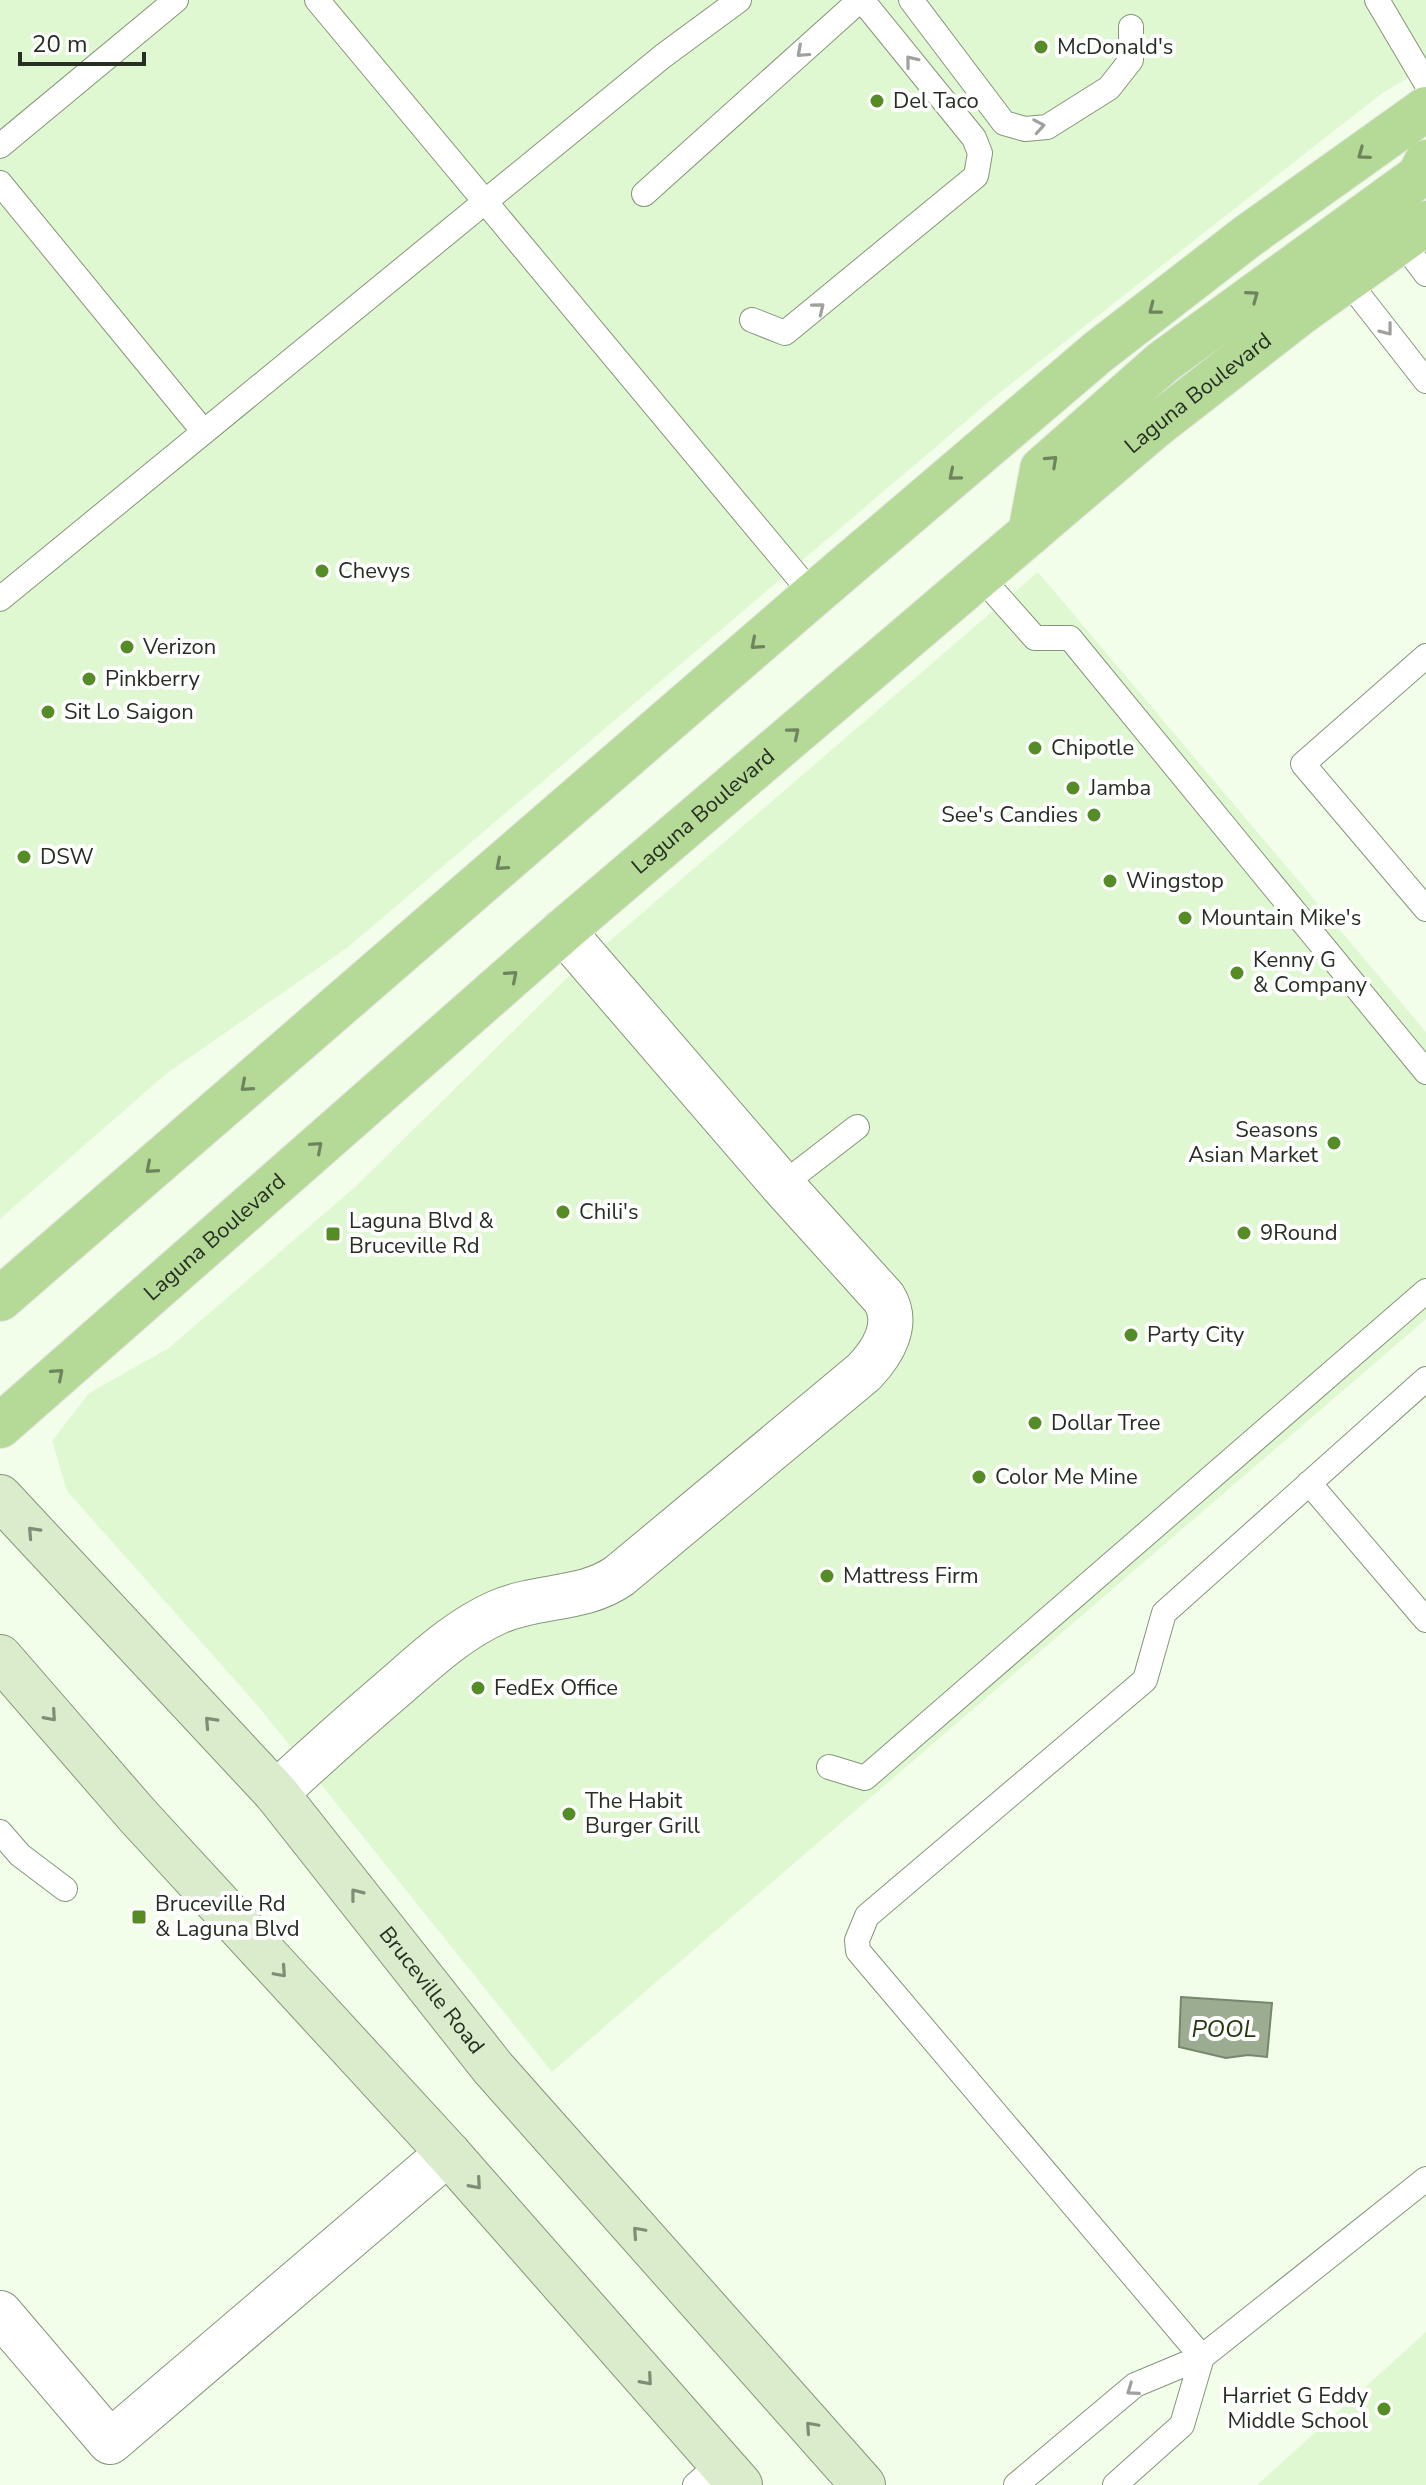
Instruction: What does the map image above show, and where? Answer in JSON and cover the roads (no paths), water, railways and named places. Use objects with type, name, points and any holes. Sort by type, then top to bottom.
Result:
[{"type":"main road","points":[[0,1299],[1098,352],[1248,236],[1426,109]]},
{"type":"main road","points":[[1030,533],[1042,469],[1163,362],[1419,176],[1426,162]]},
{"type":"main road","name":"Laguna Boulevard","points":[[0,1426],[563,931],[1154,427],[1347,280],[1418,246]]},
{"type":"main road","name":"Bruceville Road","points":[[0,1497],[276,1793],[493,2068],[863,2485]]},
{"type":"main road","points":[[0,1657],[148,1827],[448,2153],[718,2478]]},
{"type":"street","points":[[276,1793],[335,1738],[448,1643],[495,1613],[544,1597],[601,1588],[619,1576],[864,1372],[878,1357],[890,1329],[890,1307],[563,931]]},
{"type":"street","points":[[0,2313],[110,2442],[448,2153]]},
{"type":"lane","points":[[0,146],[176,0]]},
{"type":"lane","points":[[317,0],[813,595]]},
{"type":"lane","points":[[0,599],[663,56],[739,0]]},
{"type":"lane","points":[[644,194],[861,0],[974,138],[980,153],[976,176],[785,333],[752,320]]},
{"type":"lane","points":[[911,0],[1004,123],[1025,129],[1047,127],[1109,88],[1131,60],[1131,27]]},
{"type":"lane","points":[[1377,0],[1426,83]]},
{"type":"lane","points":[[0,183],[204,432]]},
{"type":"lane","points":[[1347,280],[1426,381]]},
{"type":"lane","points":[[980,576],[1035,638],[1070,638],[1426,1072]]},
{"type":"lane","points":[[1426,656],[1303,764],[1426,909]]},
{"type":"lane","points":[[782,1185],[857,1127]]},
{"type":"lane","points":[[829,1767],[865,1778],[1426,1291]]},
{"type":"lane","points":[[1202,2357],[858,1951],[857,1940],[867,1916],[1145,1680],[1164,1613],[1426,1379]]},
{"type":"lane","points":[[1309,1483],[1426,1620]]},
{"type":"lane","points":[[0,1832],[20,1855],[65,1889]]},
{"type":"lane","points":[[1016,2485],[1135,2385],[1202,2357],[1426,2179]]},
{"type":"lane","points":[[1115,2485],[1182,2425],[1202,2357]]},
{"type":"water","name":"POOL","points":[[1181,1997],[1272,2003],[1267,2057],[1248,2055],[1226,2058],[1179,2047]]},
{"type":"place","name":"McDonald's","points":[[1041,47]]},
{"type":"place","name":"Del Taco","points":[[877,101]]},
{"type":"place","name":"Chevys","points":[[322,571]]},
{"type":"place","name":"Verizon","points":[[127,647]]},
{"type":"place","name":"Pinkberry","points":[[89,679]]},
{"type":"place","name":"Sit Lo Saigon","points":[[48,712]]},
{"type":"place","name":"Chipotle","points":[[1035,748]]},
{"type":"place","name":"Jamba","points":[[1073,788]]},
{"type":"place","name":"See's Candies","points":[[1094,815]]},
{"type":"place","name":"DSW","points":[[24,857]]},
{"type":"place","name":"Wingstop","points":[[1110,881]]},
{"type":"place","name":"Mountain Mike's","points":[[1185,918]]},
{"type":"place","name":"Kenny G & Company","points":[[1237,973]]},
{"type":"place","name":"Seasons Asian Market","points":[[1334,1143]]},
{"type":"place","name":"Chili's","points":[[563,1212]]},
{"type":"place","name":"9Round","points":[[1244,1233]]},
{"type":"place","name":"Laguna Blvd & Bruceville Rd","points":[[333,1234]]},
{"type":"place","name":"Party City","points":[[1131,1335]]},
{"type":"place","name":"Dollar Tree","points":[[1035,1423]]},
{"type":"place","name":"Color Me Mine","points":[[979,1477]]},
{"type":"place","name":"Mattress Firm","points":[[827,1576]]},
{"type":"place","name":"FedEx Office","points":[[478,1688]]},
{"type":"place","name":"The Habit Burger Grill","points":[[569,1814]]},
{"type":"place","name":"Bruceville Rd & Laguna Blvd","points":[[139,1917]]},
{"type":"place","name":"Harriet G Eddy Middle School","points":[[1384,2409]]}]
